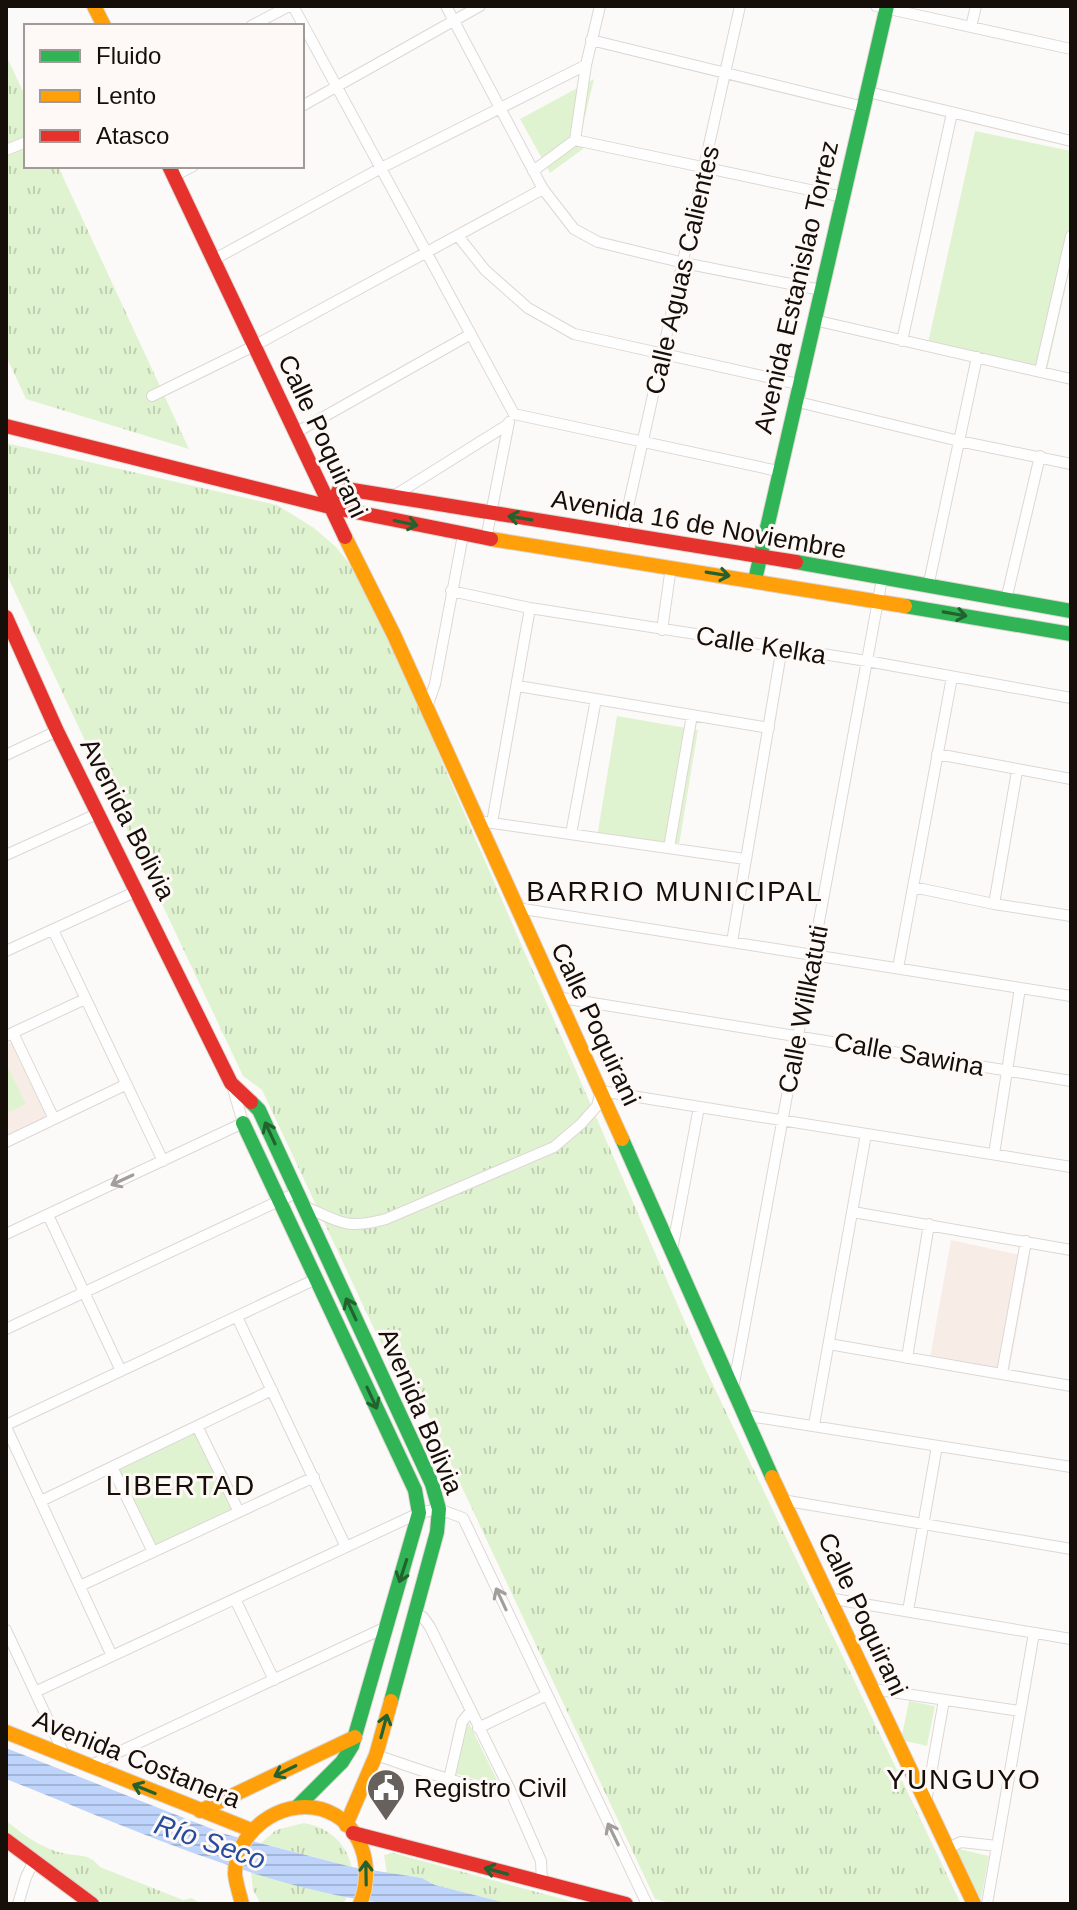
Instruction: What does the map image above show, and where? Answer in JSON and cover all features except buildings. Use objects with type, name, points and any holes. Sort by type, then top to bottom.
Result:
[{"type":"street","points":[[94,6],[103,24]]},
{"type":"street","points":[[255,24],[291,6],[301,24]]},
{"type":"street","points":[[446,6],[543,189],[574,229],[598,242],[684,263],[821,290]]},
{"type":"street","points":[[304,105],[480,6]]},
{"type":"street","points":[[533,171],[575,140],[586,65],[600,6]]},
{"type":"street","name":"Calle Aguas Calientes","points":[[622,534],[740,6]]},
{"type":"street","points":[[971,27],[976,6]]},
{"type":"street","points":[[883,7],[1071,49]]},
{"type":"street","name":"Avenida Estanislao Torrez","points":[[755,580],[866,100],[883,7]]},
{"type":"street","points":[[304,29],[514,414]]},
{"type":"street","points":[[591,40],[724,74],[952,113],[1071,141]]},
{"type":"street","points":[[213,260],[381,168],[586,65]]},
{"type":"street","points":[[902,341],[952,113]]},
{"type":"street","points":[[575,140],[843,197]]},
{"type":"street","name":"Calle Poquirani","points":[[172,171],[213,260],[258,343],[330,507],[485,822],[517,908],[732,1391],[974,1904]]},
{"type":"street","points":[[152,396],[258,343],[543,189]]},
{"type":"street","points":[[458,236],[485,270],[528,308],[574,334],[798,384]]},
{"type":"street","points":[[1040,371],[1071,236]]},
{"type":"street","points":[[814,320],[1071,379]]},
{"type":"street","points":[[295,433],[471,334]]},
{"type":"street","points":[[928,587],[977,357]]},
{"type":"street","points":[[794,401],[959,441],[1071,464]]},
{"type":"street","points":[[486,539],[507,425],[514,414]]},
{"type":"street","points":[[514,414],[778,471]]},
{"type":"street","points":[[392,497],[507,425]]},
{"type":"street","name":"Avenida 16 de Noviembre","points":[[6,426],[330,507],[463,535],[755,580],[1071,634]]},
{"type":"street","points":[[1006,600],[1040,456]]},
{"type":"street","name":"Avenida 16 de Noviembre","points":[[330,507],[340,488],[759,556],[1071,611]]},
{"type":"street","points":[[427,707],[435,684],[463,535]]},
{"type":"street","points":[[662,630],[671,567]]},
{"type":"street","name":"Calle Willkatuti","points":[[732,1391],[882,579]]},
{"type":"street","name":"Calle Kelka","points":[[451,591],[530,608],[867,661],[1071,698]]},
{"type":"street","points":[[530,608],[518,686],[485,822],[745,859]]},
{"type":"street","name":"Avenida Bolivia","points":[[6,617],[57,731],[231,1083],[243,1123],[415,1490],[419,1513],[355,1737],[342,1762],[297,1807]]},
{"type":"street","points":[[732,942],[782,647]]},
{"type":"street","points":[[898,968],[952,677]]},
{"type":"street","points":[[518,686],[769,728]]},
{"type":"street","points":[[571,834],[596,699]]},
{"type":"street","points":[[669,848],[692,715]]},
{"type":"street","points":[[6,755],[57,731]]},
{"type":"street","points":[[937,754],[1071,779]]},
{"type":"street","points":[[994,904],[1017,771]]},
{"type":"street","points":[[6,855],[99,813]]},
{"type":"street","points":[[913,887],[1071,916]]},
{"type":"street","points":[[6,951],[137,891]]},
{"type":"street","points":[[517,908],[1071,996]]},
{"type":"street","points":[[53,930],[163,1161]]},
{"type":"street","points":[[994,1154],[1020,988]]},
{"type":"street","name":"Calle Sawina","points":[[556,997],[799,1034],[1071,1081]]},
{"type":"street","points":[[54,1119],[10,1034],[85,999]]},
{"type":"street","name":"Avenida Bolivia","points":[[231,1083],[259,1110],[432,1484],[439,1509],[437,1532],[353,1833]]},
{"type":"street","points":[[6,1142],[125,1085]]},
{"type":"street","points":[[6,1329],[280,1201],[301,1199],[340,1222],[361,1226],[386,1219],[554,1147],[597,1106],[601,1091],[1071,1167]]},
{"type":"street","points":[[672,1255],[699,1107]]},
{"type":"street","points":[[6,1234],[243,1123]]},
{"type":"street","points":[[814,1425],[866,1134]]},
{"type":"street","points":[[853,1212],[1071,1250]]},
{"type":"street","points":[[48,1215],[121,1371]]},
{"type":"street","points":[[907,1358],[929,1224]]},
{"type":"street","points":[[1002,1373],[1026,1241]]},
{"type":"street","points":[[112,1656],[6,1426],[316,1279]]},
{"type":"street","points":[[237,1317],[346,1547]]},
{"type":"street","points":[[829,1344],[1071,1386]]},
{"type":"street","points":[[41,1501],[272,1390]]},
{"type":"street","points":[[743,1415],[1070,1467],[1071,1453]]},
{"type":"street","points":[[197,1426],[239,1512]]},
{"type":"street","points":[[908,1611],[937,1446]]},
{"type":"street","points":[[112,1467],[153,1552]]},
{"type":"street","points":[[80,1586],[314,1477]]},
{"type":"street","points":[[782,1500],[1071,1549]]},
{"type":"street","points":[[35,1692],[419,1513],[439,1509],[463,1518],[647,1904]]},
{"type":"street","points":[[828,1598],[1071,1639]]},
{"type":"street","points":[[235,1599],[274,1680]]},
{"type":"street","points":[[414,1613],[423,1617],[430,1627],[510,1790],[541,1861],[542,1883]]},
{"type":"street","points":[[89,1766],[384,1628]]},
{"type":"street","points":[[6,1630],[64,1756]]},
{"type":"street","points":[[987,1904],[1034,1633]]},
{"type":"street","points":[[872,1689],[1020,1711]]},
{"type":"street","points":[[478,1728],[547,1695]]},
{"type":"street","points":[[926,1802],[944,1700]]},
{"type":"street","points":[[449,1779],[462,1722],[470,1712]]},
{"type":"street","name":"Avenida Costanera","points":[[6,1732],[200,1811],[247,1834]]},
{"type":"street","points":[[200,1811],[355,1737]]},
{"type":"street","points":[[376,1755],[449,1779],[495,1791],[510,1790]]},
{"type":"street","points":[[242,1904],[235,1882],[236,1860],[247,1834],[267,1816],[297,1807],[328,1813],[353,1833],[364,1852],[368,1874],[360,1904]]},
{"type":"street","points":[[353,1833],[626,1904]]},
{"type":"street","points":[[6,1840],[92,1904]]},
{"type":"street","points":[[948,1848],[961,1842],[997,1846]]},
{"type":"street","points":[[18,1904],[34,1861]]},
{"type":"shaded area","points":[[6,1042],[13,1043],[47,1112],[44,1119],[6,1136]]},
{"type":"shaded area","points":[[951,1240],[1030,1257],[1009,1372],[929,1363]]},
{"type":"green space","points":[[6,55],[24,94],[24,168],[59,168],[189,449],[26,399],[6,356]]},
{"type":"green space","points":[[594,79],[581,133],[585,144],[583,149],[550,173],[520,119]]},
{"type":"green space","points":[[975,131],[1071,151],[1071,263],[1047,370],[928,343]]},
{"type":"green space","points":[[6,443],[277,505],[314,528],[336,547],[356,572],[414,692],[705,1368],[961,1904],[674,1904],[655,1899],[428,1415],[400,1384],[262,1090],[243,1076],[6,573]]},
{"type":"green space","points":[[617,716],[698,730],[678,851],[597,837]]},
{"type":"green space","points":[[6,1066],[26,1104],[6,1113]]},
{"type":"green space","points":[[196,1431],[233,1509],[154,1546],[117,1468]]},
{"type":"green space","points":[[909,1701],[935,1706],[927,1746],[901,1740]]},
{"type":"green space","points":[[468,1721],[500,1786],[453,1773]]},
{"type":"green space","points":[[6,1821],[49,1848],[89,1858],[100,1867],[183,1900],[192,1898],[201,1904],[105,1904],[6,1832]]},
{"type":"green space","points":[[304,1823],[321,1828],[341,1843],[352,1867],[261,1843],[276,1830]]},
{"type":"green space","points":[[959,1849],[989,1856],[981,1899],[956,1852]]},
{"type":"green space","points":[[393,1853],[581,1904],[510,1904],[435,1885],[422,1878],[387,1873],[384,1855]]},
{"type":"green space","points":[[251,1872],[347,1897],[343,1904],[261,1904],[253,1890]]},
{"type":"water","name":"Río Seco","points":[[6,1748],[225,1834],[352,1867],[422,1878],[435,1885],[510,1904],[397,1905],[333,1894],[237,1868],[6,1779]]},
{"type":"traffic: fast","points":[[755,580],[887,6]]},
{"type":"traffic: fast","points":[[796,562],[1071,611]]},
{"type":"traffic: fast","points":[[905,606],[1071,634]]},
{"type":"traffic: fast","points":[[251,1102],[259,1110],[432,1484],[439,1509],[437,1532],[391,1701]]},
{"type":"traffic: fast","points":[[243,1123],[415,1490],[419,1513],[352,1746],[342,1762],[297,1807]]},
{"type":"traffic: fast","points":[[622,1139],[772,1477]]},
{"type":"traffic: slow","points":[[94,6],[103,24]]},
{"type":"traffic: slow","points":[[345,537],[394,635],[622,1139]]},
{"type":"traffic: slow","points":[[491,539],[905,606]]},
{"type":"traffic: slow","points":[[772,1477],[974,1904]]},
{"type":"traffic: slow","points":[[346,1825],[376,1755],[391,1701]]},
{"type":"traffic: slow","points":[[6,1732],[251,1830]]},
{"type":"traffic: slow","points":[[200,1811],[355,1737]]},
{"type":"traffic: slow","points":[[242,1904],[235,1874],[237,1859],[251,1832],[276,1814],[306,1807],[335,1815],[355,1835],[365,1861],[366,1876],[360,1904]]},
{"type":"traffic: jam","points":[[170,168],[345,537]]},
{"type":"traffic: jam","points":[[6,426],[330,507],[491,539]]},
{"type":"traffic: jam","points":[[330,507],[340,488],[796,562]]},
{"type":"traffic: jam","points":[[6,617],[57,731],[231,1083],[251,1102]]},
{"type":"traffic: jam","points":[[353,1833],[626,1904]]},
{"type":"traffic: jam","points":[[6,1840],[92,1904]]},
{"type":"place","name":"Registro Civil","points":[[386,1822]]},
{"type":"district","name":"BARRIO MUNICIPAL","points":[[675,891]]},
{"type":"district","name":"LIBERTAD","points":[[181,1485]]},
{"type":"district","name":"YUNGUYO","points":[[964,1779]]}]
